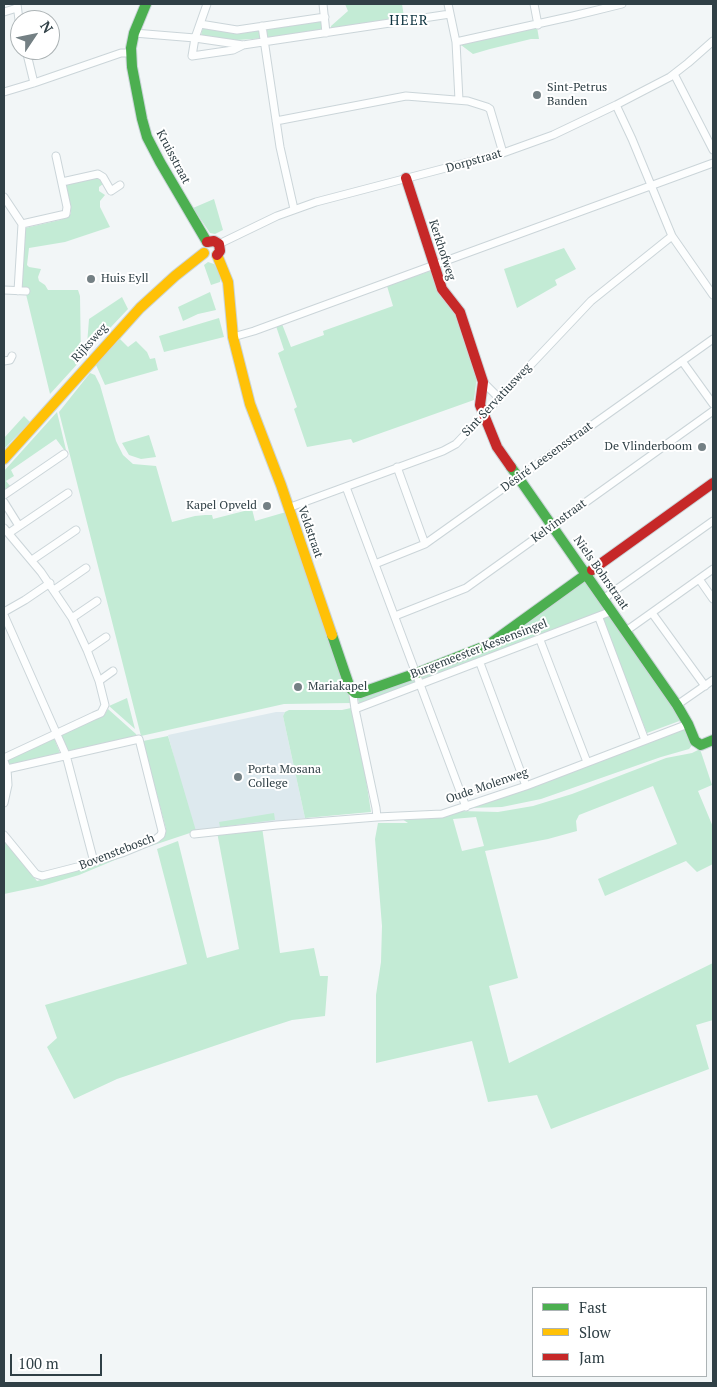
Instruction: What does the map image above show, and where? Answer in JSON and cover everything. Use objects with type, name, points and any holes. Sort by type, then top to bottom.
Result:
[{"type":"street","name":"Kruisstraat","points":[[146,4],[134,33],[131,50],[136,94],[147,137],[207,242]]},
{"type":"street","points":[[207,4],[195,38],[192,56],[233,50],[243,45]]},
{"type":"street","points":[[323,4],[326,33]]},
{"type":"street","points":[[448,4],[456,42],[459,100]]},
{"type":"street","points":[[534,4],[538,25]]},
{"type":"street","points":[[456,42],[538,25],[622,4]]},
{"type":"street","points":[[4,12],[17,6]]},
{"type":"street","points":[[134,33],[195,38],[243,45],[450,14]]},
{"type":"street","points":[[200,24],[236,30],[325,17]]},
{"type":"street","points":[[262,26],[283,162],[294,209]]},
{"type":"street","name":"Dorpstraat","points":[[218,250],[261,223],[294,209],[503,153],[554,135],[616,106],[674,74],[713,41]]},
{"type":"street","points":[[4,92],[131,50]]},
{"type":"street","points":[[28,60],[34,83]]},
{"type":"street","points":[[674,74],[713,150]]},
{"type":"street","points":[[276,121],[406,96],[459,100],[489,108],[492,112],[503,153]]},
{"type":"street","points":[[616,106],[632,139],[672,236],[713,295]]},
{"type":"street","points":[[22,224],[66,213],[68,208],[56,156]]},
{"type":"street","points":[[234,336],[254,331],[713,164]]},
{"type":"street","points":[[62,182],[97,174],[103,177],[111,191],[120,185]]},
{"type":"street","name":"Kerkhofweg","points":[[406,178],[433,266],[442,289],[460,312],[483,382],[480,405],[484,416]]},
{"type":"street","points":[[4,197],[22,224],[22,291],[4,290]]},
{"type":"street","name":"Sint Servatiusweg","points":[[288,508],[451,447],[484,416],[594,298],[672,236]]},
{"type":"street","points":[[212,240],[218,250],[210,257],[204,253],[203,248],[207,242],[212,240]]},
{"type":"street","name":"Veldstraat","points":[[218,250],[229,287],[234,336],[250,404],[314,578],[324,615],[347,679],[354,692],[355,709],[377,817]]},
{"type":"street","name":"Rijksweg","points":[[4,459],[140,308],[204,253]]},
{"type":"street","name":"Désiré Leesensstraat","points":[[375,564],[425,544],[713,338]]},
{"type":"street","points":[[4,361],[10,360],[12,356]]},
{"type":"street","points":[[682,361],[713,404]]},
{"type":"street","name":"Kerkhofweg","points":[[483,382],[499,398]]},
{"type":"street","name":"Kelvinstraat","points":[[395,616],[466,588],[713,411]]},
{"type":"street","name":"Niels Bohrstraat","points":[[484,416],[497,447],[677,705],[694,739],[701,745],[713,740]]},
{"type":"street","points":[[4,495],[64,454]]},
{"type":"street","points":[[397,467],[425,544]]},
{"type":"street","name":"Burgemeester Kessensingel","points":[[354,692],[360,693],[488,645],[713,483]]},
{"type":"street","points":[[346,487],[466,807]]},
{"type":"street","points":[[4,803],[8,785],[4,759],[101,713],[105,706],[87,650],[72,618],[52,586],[6,531],[19,526],[68,493]]},
{"type":"street","points":[[4,502],[19,526]]},
{"type":"street","points":[[604,599],[713,521]]},
{"type":"street","points":[[32,560],[76,530]]},
{"type":"street","points":[[86,568],[4,613],[66,755],[94,862]]},
{"type":"street","points":[[626,631],[713,569]]},
{"type":"street","points":[[699,579],[713,599]]},
{"type":"street","points":[[72,618],[97,601]]},
{"type":"street","name":"Burgemeester Kessensingel","points":[[355,709],[612,612]]},
{"type":"street","points":[[652,613],[704,686]]},
{"type":"street","points":[[599,618],[645,740]]},
{"type":"street","points":[[87,650],[106,637]]},
{"type":"street","points":[[540,640],[587,762]]},
{"type":"street","points":[[480,663],[526,786]]},
{"type":"street","points":[[98,681],[113,671]]},
{"type":"street","points":[[677,705],[713,680]]},
{"type":"street","name":"Oude Molenweg","points":[[194,834],[242,828],[377,817],[442,814],[526,786],[688,724]]},
{"type":"street","name":"Bovenstebosch","points":[[4,835],[36,874],[42,876],[94,862],[156,839],[161,835],[162,831],[139,739],[7,769]]},
{"type":"shaded area","name":"Porta Mosana College","points":[[276,712],[285,712],[283,716],[305,818],[194,832],[168,735]]},
{"type":"green space","points":[[345,4],[402,4],[404,17],[331,28],[348,11]]},
{"type":"green space","points":[[323,21],[322,30],[267,38],[237,40],[202,37],[201,35],[203,27],[237,32]]},
{"type":"green space","points":[[537,27],[539,39],[531,39],[473,54],[461,45]]},
{"type":"green space","points":[[97,176],[101,178],[103,184],[99,187],[99,191],[105,195],[100,201],[100,207],[110,227],[65,242],[29,248],[27,265],[41,269],[38,277],[39,281],[48,290],[78,290],[80,296],[81,360],[50,394],[25,290],[21,289],[25,228],[69,216],[71,213],[66,191],[67,184]]},
{"type":"green space","points":[[214,199],[223,230],[215,234],[210,233],[193,208]]},
{"type":"green space","points":[[564,248],[576,269],[555,280],[557,285],[517,308],[504,269]]},
{"type":"green space","points":[[208,262],[214,264],[221,277],[220,282],[211,285],[204,265]]},
{"type":"green space","points":[[433,270],[458,315],[477,376],[474,400],[353,443],[351,439],[307,447],[294,409],[297,407],[278,353],[284,350],[276,326],[282,324],[291,347],[324,335],[323,331],[393,306],[387,286]]},
{"type":"green space","points":[[210,292],[216,310],[198,314],[183,321],[178,307]]},
{"type":"green space","points":[[122,297],[128,309],[94,345],[87,345],[89,319]]},
{"type":"green space","points":[[219,318],[224,337],[164,352],[159,336]]},
{"type":"green space","points":[[120,339],[128,347],[136,341],[147,352],[150,359],[155,358],[158,370],[105,385],[96,365]]},
{"type":"green space","points":[[90,373],[95,375],[100,385],[116,441],[123,455],[133,464],[156,466],[172,522],[205,515],[212,515],[213,519],[252,509],[255,521],[286,512],[340,663],[351,703],[284,704],[141,736],[59,412]]},
{"type":"green space","points":[[57,412],[66,450],[56,439],[11,470],[14,476],[6,481],[11,487],[4,492],[4,471]]},
{"type":"green space","points":[[24,416],[30,422],[4,449],[4,438]]},
{"type":"green space","points":[[149,435],[156,457],[141,459],[129,455],[122,443]]},
{"type":"green space","points":[[585,577],[609,611],[423,681],[420,674],[474,653]]},
{"type":"green space","points":[[611,614],[682,720],[647,733],[601,619]]},
{"type":"green space","points":[[416,676],[418,683],[360,705],[357,697]]},
{"type":"green space","points":[[127,698],[135,729],[109,706]]},
{"type":"green space","points":[[351,708],[363,760],[371,812],[305,818],[283,716],[289,710],[342,710]]},
{"type":"green space","points":[[108,709],[137,736],[68,751],[61,735],[105,714]]},
{"type":"green space","points":[[682,729],[688,732],[693,744],[689,749],[541,799],[502,807],[469,808]]},
{"type":"green space","points":[[168,736],[196,831],[139,850],[79,875],[42,886],[4,894],[4,841],[37,881],[104,861],[164,837],[166,829],[143,741]]},
{"type":"green space","points":[[54,738],[60,753],[8,765],[6,759]]},
{"type":"green space","points":[[700,749],[712,785],[698,791],[713,827],[713,864],[697,872],[686,861],[605,896],[598,879],[677,844],[653,786],[579,815],[576,821],[577,831],[548,839],[485,851],[518,978],[489,986],[509,1063],[713,963],[713,1020],[696,1025],[709,1069],[551,1129],[537,1095],[488,1102],[472,1041],[376,1063],[376,995],[381,962],[382,926],[375,839],[378,823],[408,823],[402,819],[461,811],[498,812],[533,806],[572,794],[666,758],[692,753]],"holes":[[[476,817],[484,846],[462,851],[453,819]]]},
{"type":"green space","points":[[274,813],[275,820],[220,827],[219,822]]},
{"type":"green space","points":[[262,827],[280,953],[314,948],[320,976],[328,976],[325,1016],[292,1020],[258,1031],[117,1079],[74,1099],[47,1047],[57,1038],[45,1005],[187,964],[157,849],[178,841],[207,958],[239,949],[217,832]]},
{"type":"traffic: fast","points":[[146,4],[134,33],[131,48],[132,67],[142,119],[147,137],[160,162],[207,242]]},
{"type":"traffic: fast","points":[[511,467],[677,705],[695,741],[701,745],[713,740]]},
{"type":"traffic: fast","points":[[332,635],[350,688],[355,693],[360,693],[488,645],[592,570]]},
{"type":"traffic: slow","points":[[4,459],[140,308],[204,253]]},
{"type":"traffic: slow","points":[[217,255],[228,282],[233,337],[250,404],[281,485],[332,635]]},
{"type":"traffic: jam","points":[[406,178],[442,289],[460,312],[483,382],[480,405],[497,447],[511,467]]},
{"type":"traffic: jam","points":[[207,242],[214,241],[219,244],[220,251],[217,255]]},
{"type":"traffic: jam","points":[[592,570],[713,483]]},
{"type":"place","name":"Sint-Petrus Banden","points":[[537,95]]},
{"type":"place","name":"Huis Eyll","points":[[91,279]]},
{"type":"place","name":"De Vlinderboom","points":[[702,447]]},
{"type":"place","name":"Kapel Opveld","points":[[267,506]]},
{"type":"place","name":"Mariakapel","points":[[298,687]]},
{"type":"place","name":"Porta Mosana College","points":[[238,777]]},
{"type":"district","name":"HEER","points":[[409,21]]}]
